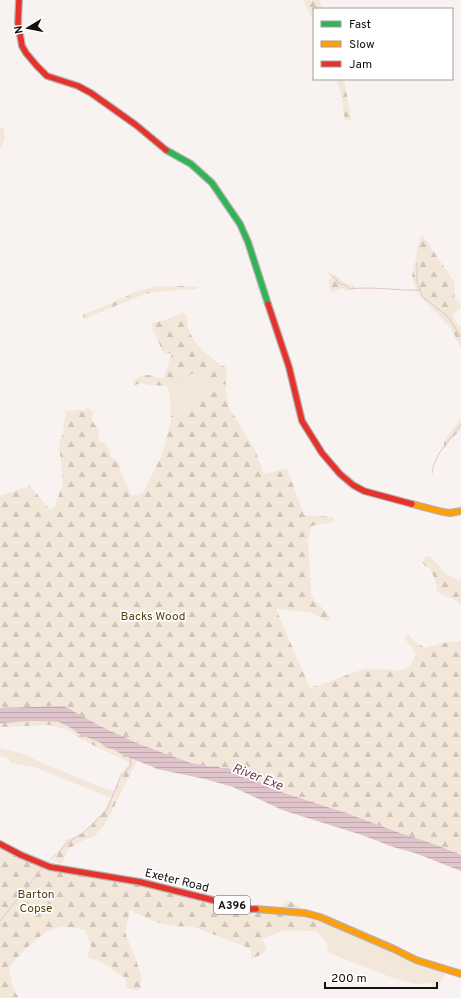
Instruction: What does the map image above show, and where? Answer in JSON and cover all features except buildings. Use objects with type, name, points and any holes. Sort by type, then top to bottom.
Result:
[{"type":"street","points":[[19,0],[18,23],[22,46],[42,72],[48,76],[78,86],[91,93],[136,125],[164,149],[191,164],[212,183],[240,224],[248,242],[289,367],[302,421],[322,453],[340,474],[353,485],[364,491],[443,512],[450,513],[461,511]]},
{"type":"street","name":"Exeter Road","points":[[0,844],[21,856],[50,867],[140,882],[249,909],[305,913],[320,917],[416,960],[461,974]]},
{"type":"green space","points":[[303,0],[319,0],[323,8],[313,8],[313,21]]},
{"type":"green space","points":[[336,80],[344,80],[351,119],[345,121],[341,94]]},
{"type":"green space","points":[[3,127],[5,139],[0,150],[0,128]]},
{"type":"green space","points":[[423,236],[455,283],[455,298],[461,307],[452,315],[461,327],[461,348],[451,328],[416,292],[412,276],[420,238]]},
{"type":"green space","points":[[335,274],[343,282],[354,286],[356,289],[347,291],[342,288],[331,293],[328,280]]},
{"type":"green space","points":[[151,287],[199,287],[196,289],[145,294],[84,320],[83,314],[138,291]]},
{"type":"green space","points":[[183,313],[187,315],[189,331],[201,348],[216,362],[227,368],[226,385],[211,380],[200,381],[197,377],[201,372],[191,374],[184,382],[173,383],[167,386],[142,383],[135,385],[133,382],[144,376],[149,375],[158,378],[164,377],[172,353],[164,354],[153,330],[152,323]]},
{"type":"green space","points":[[202,372],[210,379],[226,385],[226,390],[210,393],[193,407],[171,416],[170,395],[167,386],[173,383],[184,382],[191,374]]},
{"type":"green space","name":"Backs Wood","points":[[226,390],[229,407],[255,450],[264,474],[287,469],[304,515],[333,517],[334,521],[332,522],[311,526],[308,541],[311,596],[330,616],[330,620],[326,621],[310,612],[276,609],[310,688],[364,669],[402,670],[411,665],[416,653],[405,639],[407,634],[414,641],[425,648],[442,643],[461,641],[461,855],[349,814],[272,789],[238,771],[228,768],[191,763],[139,744],[100,726],[64,706],[0,708],[0,496],[30,486],[50,510],[55,506],[63,483],[59,443],[63,433],[66,411],[83,410],[88,408],[93,412],[92,421],[99,430],[98,438],[100,442],[106,444],[111,456],[119,463],[122,476],[132,496],[143,493],[162,455],[171,416],[193,407],[210,393]]},
{"type":"green space","points":[[461,418],[461,429],[444,448],[444,441]]},
{"type":"green space","points":[[430,556],[446,574],[461,581],[461,605],[437,591],[435,580],[430,568],[425,566],[423,563],[425,557]]},
{"type":"green space","points":[[32,721],[59,722],[79,734],[101,743],[105,747],[137,760],[107,821],[95,836],[79,842],[68,849],[62,864],[53,861],[66,840],[86,832],[103,812],[129,762],[80,739],[69,730],[49,725],[0,727],[0,723]]},
{"type":"green space","points":[[0,748],[25,754],[100,787],[114,791],[111,798],[34,767],[11,763],[8,758],[0,756]]},
{"type":"green space","name":"Barton Copse","points":[[0,847],[10,853],[46,866],[47,869],[169,890],[234,906],[278,909],[287,900],[299,906],[302,912],[357,933],[284,930],[262,939],[267,950],[251,959],[251,949],[194,927],[174,926],[156,922],[130,910],[125,932],[141,976],[141,988],[138,990],[127,989],[125,978],[100,961],[89,958],[88,954],[91,946],[85,930],[73,927],[61,927],[39,937],[9,967],[13,989],[19,998],[0,998]]},
{"type":"green space","points":[[317,931],[353,933],[418,964],[446,971],[437,990],[432,988],[432,985],[429,983],[416,984],[393,978],[327,952],[328,944]]},
{"type":"shaded area","points":[[64,706],[100,726],[139,744],[191,763],[228,768],[238,771],[272,789],[349,814],[461,855],[461,871],[415,853],[282,810],[233,787],[205,779],[157,769],[105,747],[101,743],[79,734],[59,722],[32,721],[0,723],[0,708]]},
{"type":"waterway","points":[[417,263],[417,282],[420,290]]},
{"type":"waterway","points":[[329,273],[338,283],[345,285],[350,289],[368,288],[420,290],[423,297],[448,317],[461,337]]},
{"type":"waterway","points":[[432,473],[433,466],[439,453],[461,424]]},
{"type":"waterway","points":[[50,860],[70,841],[84,832],[107,810],[121,775],[131,766],[131,758]]},
{"type":"waterway","points":[[0,921],[43,867]]},
{"type":"traffic: fast","points":[[166,150],[191,164],[212,183],[240,224],[248,242],[268,304]]},
{"type":"traffic: slow","points":[[412,504],[443,512],[450,513],[461,511]]},
{"type":"traffic: slow","points":[[256,909],[305,913],[320,917],[416,960],[461,974]]},
{"type":"traffic: jam","points":[[19,0],[18,23],[22,46],[37,66],[47,76],[78,86],[91,93],[136,125],[166,150]]},
{"type":"traffic: jam","points":[[268,304],[289,367],[302,421],[322,453],[340,474],[353,485],[364,491],[412,504]]},
{"type":"traffic: jam","points":[[0,844],[21,855],[50,867],[140,882],[249,909],[256,909]]},
{"type":"water label","name":"River Exe","points":[[258,776]]}]
